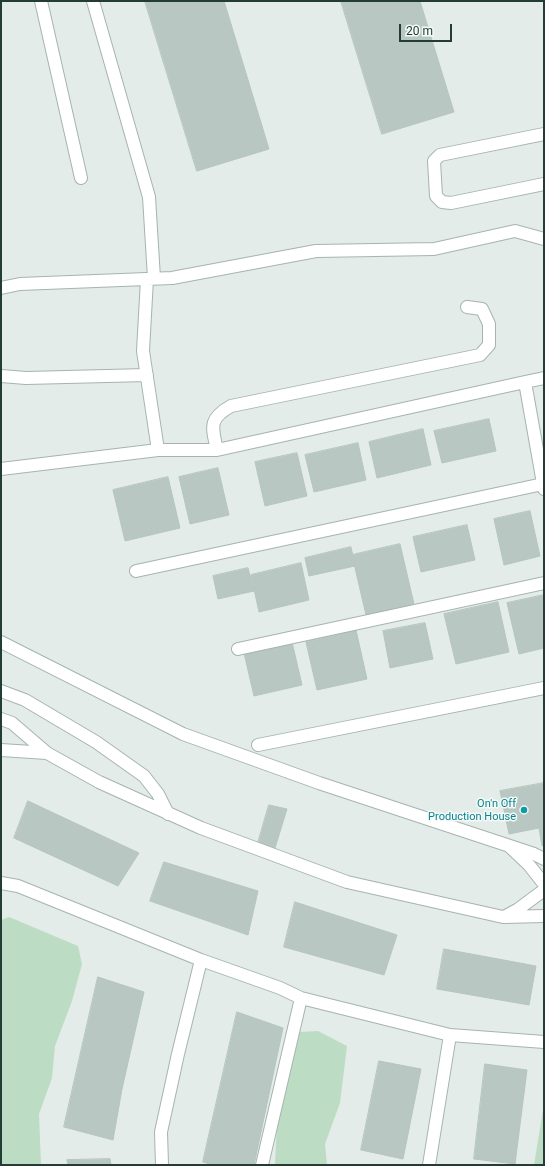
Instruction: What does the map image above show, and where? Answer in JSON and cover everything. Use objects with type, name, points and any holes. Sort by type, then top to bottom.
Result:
[{"type":"street","points":[[41,1],[81,178]]},
{"type":"street","points":[[93,1],[149,197],[151,278],[143,351],[158,450]]},
{"type":"street","points":[[544,134],[440,155],[434,160],[436,196],[442,202],[451,203],[544,184]]},
{"type":"street","points":[[1,288],[20,284],[172,278],[316,251],[434,249],[515,231],[544,239]]},
{"type":"street","points":[[217,450],[213,431],[214,420],[221,411],[231,406],[480,355],[489,345],[490,324],[482,309],[468,307]]},
{"type":"street","points":[[1,376],[26,378],[146,375]]},
{"type":"street","points":[[1,469],[158,450],[217,450],[544,378]]},
{"type":"street","points":[[136,571],[543,486],[525,382]]},
{"type":"street","points":[[238,649],[544,583]]},
{"type":"street","points":[[1,642],[183,734],[304,778],[544,859]]},
{"type":"street","points":[[258,745],[544,688]]},
{"type":"street","points":[[1,692],[24,700],[96,742],[144,776],[158,794],[168,814]]},
{"type":"street","points":[[1,719],[12,723],[47,752],[99,782],[201,828],[347,882],[503,917],[544,916]]},
{"type":"street","points":[[1,750],[47,752]]},
{"type":"street","points":[[508,846],[529,865],[544,884]]},
{"type":"street","points":[[1,883],[18,886],[200,960],[280,988],[301,998],[450,1035],[544,1042]]},
{"type":"street","points":[[503,917],[517,910],[544,890]]},
{"type":"street","points":[[162,1165],[161,1132],[200,960]]},
{"type":"street","points":[[262,1165],[301,998]]},
{"type":"street","points":[[429,1165],[450,1035]]},
{"type":"green space","points":[[9,917],[78,946],[82,964],[72,1001],[55,1046],[52,1078],[39,1114],[41,1165],[1,1165],[1,920]]},
{"type":"green space","points":[[318,1031],[347,1046],[340,1103],[325,1144],[327,1165],[275,1165],[277,1122],[299,1032]]},
{"type":"green space","points":[[544,1104],[544,1165],[534,1165]]},
{"type":"building","points":[[145,1],[224,1],[269,149],[197,171]]},
{"type":"building","points":[[341,1],[420,1],[454,112],[382,134]]},
{"type":"building","points":[[489,419],[496,451],[442,463],[434,431]]},
{"type":"building","points":[[423,429],[431,465],[377,478],[369,442]]},
{"type":"building","points":[[358,443],[366,480],[314,492],[305,455]]},
{"type":"building","points":[[297,453],[307,496],[265,506],[255,462]]},
{"type":"building","points":[[218,468],[229,515],[190,524],[179,477]]},
{"type":"building","points":[[168,477],[180,528],[125,541],[113,490]]},
{"type":"building","points":[[530,511],[540,556],[504,565],[494,519]]},
{"type":"building","points":[[467,525],[475,560],[421,572],[413,537]]},
{"type":"building","points":[[400,544],[414,604],[366,615],[352,555]]},
{"type":"building","points":[[351,547],[355,566],[309,576],[305,558]]},
{"type":"building","points":[[301,563],[309,600],[259,612],[251,575]]},
{"type":"building","points":[[248,568],[254,591],[218,599],[213,576]]},
{"type":"building","points":[[544,595],[544,648],[519,654],[507,603]]},
{"type":"building","points":[[498,602],[509,652],[456,664],[444,614]]},
{"type":"building","points":[[425,623],[433,659],[390,668],[383,631]]},
{"type":"building","points":[[356,630],[367,679],[317,690],[306,642]]},
{"type":"building","points":[[292,642],[302,685],[254,696],[244,653]]},
{"type":"building","name":"On'n Off Production House","points":[[544,783],[544,845],[542,846],[539,828],[509,834],[500,791]]},
{"type":"building","points":[[28,801],[139,853],[118,886],[14,838]]},
{"type":"building","points":[[269,805],[287,809],[275,848],[258,843]]},
{"type":"building","points":[[164,862],[258,891],[248,935],[150,901]]},
{"type":"building","points":[[295,902],[397,935],[384,975],[284,947]]},
{"type":"building","points":[[444,949],[536,966],[529,1005],[437,989]]},
{"type":"building","points":[[98,977],[144,992],[122,1089],[113,1140],[64,1127]]},
{"type":"building","points":[[237,1012],[283,1028],[254,1165],[213,1165],[203,1162]]},
{"type":"building","points":[[379,1061],[421,1069],[403,1159],[361,1150]]},
{"type":"building","points":[[485,1064],[527,1070],[515,1164],[474,1159]]},
{"type":"building","points":[[110,1159],[111,1165],[68,1165],[67,1160]]},
{"type":"place","name":"On'n Off Production House","points":[[524,810]]}]
